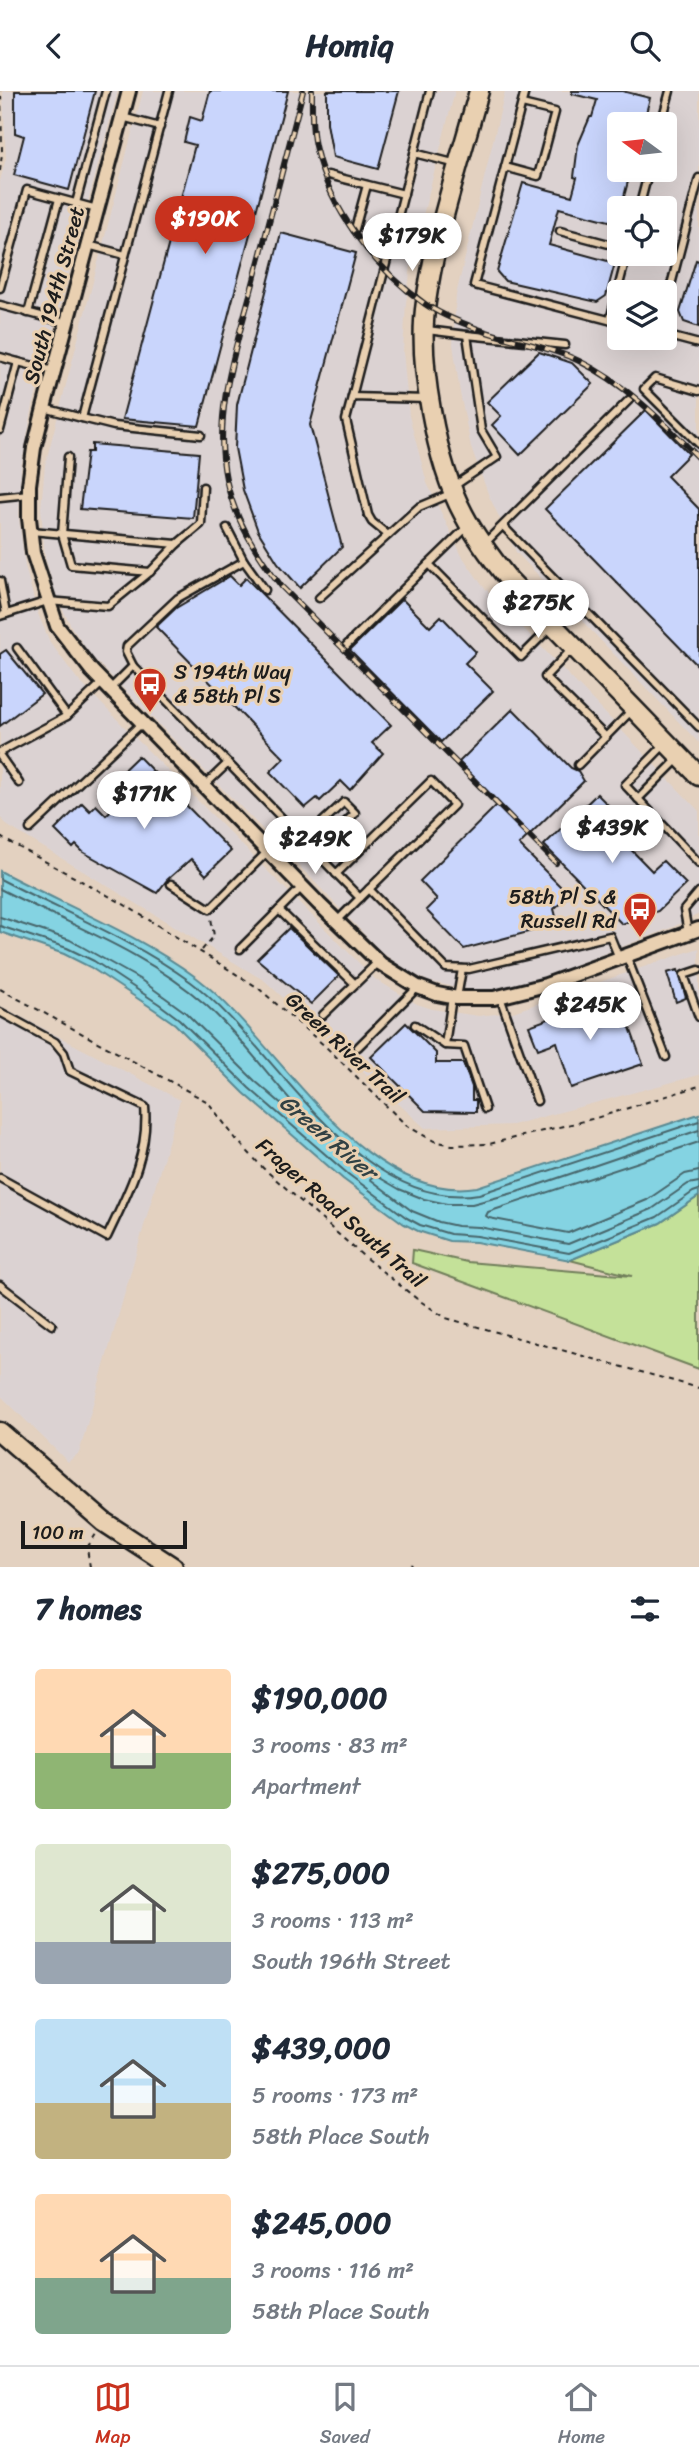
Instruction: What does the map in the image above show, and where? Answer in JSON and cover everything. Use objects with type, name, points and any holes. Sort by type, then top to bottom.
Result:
[{"type":"main road","points":[[479,91],[435,254],[425,305],[424,367],[453,490],[483,545],[509,580],[699,776]]},
{"type":"main road","points":[[0,1432],[104,1521],[173,1567]]},
{"type":"street","name":"South 194th Street","points":[[129,91],[34,447],[29,494],[33,553],[57,626],[106,685],[267,852],[379,961],[418,988],[455,997],[500,997],[546,985],[694,931]]},
{"type":"lane","points":[[76,203],[106,91]]},
{"type":"lane","points":[[82,418],[169,91]]},
{"type":"lane","points":[[388,535],[372,522],[368,515],[345,420],[430,91]]},
{"type":"lane","points":[[525,91],[474,285],[607,319]]},
{"type":"lane","points":[[664,112],[670,91]]},
{"type":"lane","points":[[505,167],[538,176],[545,151],[555,112],[522,104]]},
{"type":"lane","points":[[122,117],[160,127]]},
{"type":"lane","points":[[414,153],[459,165]]},
{"type":"lane","points":[[328,175],[404,194]]},
{"type":"lane","points":[[672,280],[699,178]]},
{"type":"lane","points":[[355,229],[367,184]]},
{"type":"lane","points":[[0,288],[27,190],[97,209]]},
{"type":"lane","points":[[28,313],[59,199]]},
{"type":"lane","points":[[690,211],[699,213]]},
{"type":"lane","points":[[560,231],[607,244]]},
{"type":"lane","points":[[88,245],[125,255]]},
{"type":"lane","points":[[0,305],[66,323]]},
{"type":"lane","points":[[424,329],[565,345]]},
{"type":"lane","points":[[318,598],[418,507],[453,490],[497,457],[481,430],[467,335]]},
{"type":"lane","points":[[677,338],[699,344]]},
{"type":"lane","points":[[0,357],[54,371]]},
{"type":"lane","points":[[0,429],[18,362]]},
{"type":"lane","points":[[699,391],[655,378],[644,389],[699,444]]},
{"type":"lane","points":[[352,397],[430,400]]},
{"type":"lane","points":[[483,545],[629,400]]},
{"type":"lane","points":[[44,408],[114,426],[201,435]]},
{"type":"lane","points":[[68,457],[62,534],[71,565],[150,572]]},
{"type":"lane","points":[[0,581],[3,615],[48,601],[108,606],[150,572],[201,523],[203,487]]},
{"type":"lane","points":[[0,497],[29,494]]},
{"type":"lane","points":[[346,646],[470,524]]},
{"type":"lane","points":[[503,526],[699,727]]},
{"type":"lane","points":[[227,528],[244,561],[265,590]]},
{"type":"lane","points":[[31,531],[177,544]]},
{"type":"lane","points":[[244,561],[178,599],[127,646],[126,652],[133,666],[360,898]]},
{"type":"lane","points":[[429,564],[520,657],[552,626]]},
{"type":"lane","points":[[16,648],[67,716]]},
{"type":"lane","points":[[573,648],[545,677],[606,737]]},
{"type":"lane","points":[[19,783],[0,754],[67,716],[133,666]]},
{"type":"lane","points":[[578,765],[633,709]]},
{"type":"lane","points":[[30,829],[142,723]]},
{"type":"lane","points":[[666,743],[625,785],[699,863]]},
{"type":"lane","points":[[638,799],[680,757]]},
{"type":"lane","points":[[204,786],[228,763]]},
{"type":"lane","points":[[336,921],[454,805],[431,781],[337,874]]},
{"type":"lane","points":[[316,852],[355,813],[344,801],[318,826]]},
{"type":"lane","points":[[171,884],[210,909],[267,852]]},
{"type":"lane","points":[[240,949],[302,887]]},
{"type":"lane","points":[[369,889],[446,968],[470,969],[610,936],[666,1057]]},
{"type":"lane","points":[[694,931],[684,910],[699,892]]},
{"type":"lane","points":[[279,910],[355,984]]},
{"type":"lane","points":[[323,1015],[379,961]]},
{"type":"lane","points":[[445,1045],[462,969]]},
{"type":"lane","points":[[699,969],[684,975],[699,1017]]},
{"type":"lane","points":[[358,1047],[418,988]]},
{"type":"lane","points":[[500,997],[537,1101]]},
{"type":"lane","points":[[0,1012],[55,1042],[64,1053],[70,1071],[145,1107],[147,1129],[136,1174],[107,1237],[0,1178]]},
{"type":"lane","points":[[415,1025],[445,1045],[464,1046],[485,1109]]},
{"type":"lane","points":[[0,1285],[52,1325]]},
{"type":"path","points":[[0,171],[1,91]]},
{"type":"path","name":"Green River Trail","points":[[0,837],[120,902],[267,994],[407,1126],[435,1141],[461,1146],[489,1145],[596,1118],[699,1086]]},
{"type":"path","points":[[201,951],[214,936],[210,909]]},
{"type":"path","name":"Frager Road South Trail","points":[[0,989],[208,1102],[236,1139],[263,1168],[362,1255],[417,1299],[446,1318],[699,1388]]},
{"type":"path","points":[[90,1567],[87,1548],[104,1521]]},
{"type":"shaded area","points":[[3,91],[118,91],[33,406],[21,468],[19,518],[25,566],[38,614],[50,642],[78,680],[375,979],[417,1004],[478,1016],[513,1012],[699,948],[699,1075],[512,1125],[425,1128],[265,981],[8,826],[0,817],[0,181],[6,158]]},
{"type":"shaded area","points":[[143,91],[455,91],[412,258],[406,303],[403,351],[409,416],[427,483],[462,556],[482,585],[699,811],[699,914],[673,927],[521,986],[478,991],[430,982],[405,970],[379,950],[92,657],[72,628],[56,596],[45,557],[41,508],[45,465]]},
{"type":"shaded area","points":[[505,91],[699,91],[699,743],[516,552],[489,496],[471,447],[453,344],[456,295]]},
{"type":"shaded area","points":[[0,1006],[180,1100],[79,1453],[68,1462],[0,1395]]},
{"type":"green space","points":[[699,1196],[699,1369],[412,1263],[413,1250],[467,1262],[632,1276],[570,1260],[660,1223]]},
{"type":"water","name":"Green River","points":[[0,871],[150,947],[197,978],[227,1005],[324,1112],[359,1145],[396,1171],[435,1186],[477,1187],[699,1114],[699,1196],[660,1223],[570,1260],[476,1242],[449,1241],[418,1231],[404,1224],[343,1179],[244,1093],[175,1024],[90,967],[64,954],[0,932]]},
{"type":"building","points":[[15,91],[95,91],[69,190],[14,175],[24,136],[15,133]]},
{"type":"building","points":[[210,91],[288,91],[199,426],[122,419],[195,145],[184,142],[190,117],[202,121]]},
{"type":"building","points":[[327,91],[399,91],[378,169],[333,157],[327,123]]},
{"type":"building","points":[[572,91],[622,91],[650,98],[646,112],[607,112],[607,182],[628,182],[624,196],[607,196],[607,220],[559,208],[549,245],[607,261],[607,266],[614,266],[610,280],[607,280],[606,296],[597,302],[505,281],[497,272],[523,183],[572,196],[577,178],[574,177],[578,145],[597,100],[572,94]]},
{"type":"building","points":[[281,233],[356,253],[310,425],[342,547],[300,588],[278,563],[258,531],[243,490],[235,448],[237,405]]},
{"type":"building","points":[[696,260],[699,261],[699,327],[684,322],[680,312]]},
{"type":"building","points":[[539,352],[572,363],[593,384],[520,455],[492,425],[501,416],[487,402]]},
{"type":"building","points":[[646,410],[689,454],[667,476],[699,509],[699,667],[545,509]]},
{"type":"building","points":[[92,444],[199,453],[193,518],[80,509],[87,452],[92,452]]},
{"type":"building","points":[[230,576],[239,585],[246,578],[391,725],[372,743],[383,753],[350,790],[341,781],[320,801],[317,798],[305,808],[270,772],[284,758],[156,627],[176,608]]},
{"type":"building","points":[[402,599],[430,627],[441,616],[476,652],[465,663],[493,691],[441,742],[350,650]]},
{"type":"building","points":[[6,650],[42,694],[0,726],[0,654]]},
{"type":"building","points":[[513,709],[571,768],[578,771],[584,781],[519,845],[569,895],[554,909],[558,924],[464,949],[426,910],[437,899],[420,881],[499,803],[459,762]]},
{"type":"building","points":[[138,756],[231,851],[206,875],[191,859],[167,880],[157,893],[83,852],[76,845],[73,848],[55,830],[82,803],[90,811],[96,805],[106,815],[125,797],[111,782]]},
{"type":"building","points":[[597,794],[617,814],[607,825],[652,871],[663,861],[686,884],[658,911],[622,924],[544,845]]},
{"type":"building","points":[[289,928],[339,976],[311,1004],[257,959]]},
{"type":"building","points":[[678,970],[686,998],[676,1002],[667,973]]},
{"type":"building","points":[[601,1000],[606,1014],[623,1008],[643,1064],[571,1088],[557,1042],[538,1049],[529,1026]]},
{"type":"building","points":[[406,1023],[436,1053],[436,1063],[463,1063],[472,1087],[472,1100],[476,1100],[476,1112],[425,1111],[371,1057]]},
{"type":"railway","points":[[303,91],[229,377],[222,428],[226,479],[230,494],[248,536],[282,587],[556,863]]},
{"type":"railway","points":[[312,91],[314,143],[332,194],[357,236],[388,273],[425,304],[448,317],[486,332],[566,356],[596,370],[643,405],[699,458]]},
{"type":"place","name":"S 194th Way & 58th Pl S","points":[[150,714]]},
{"type":"place","name":"58th Pl S & Russell Rd","points":[[640,939]]}]
